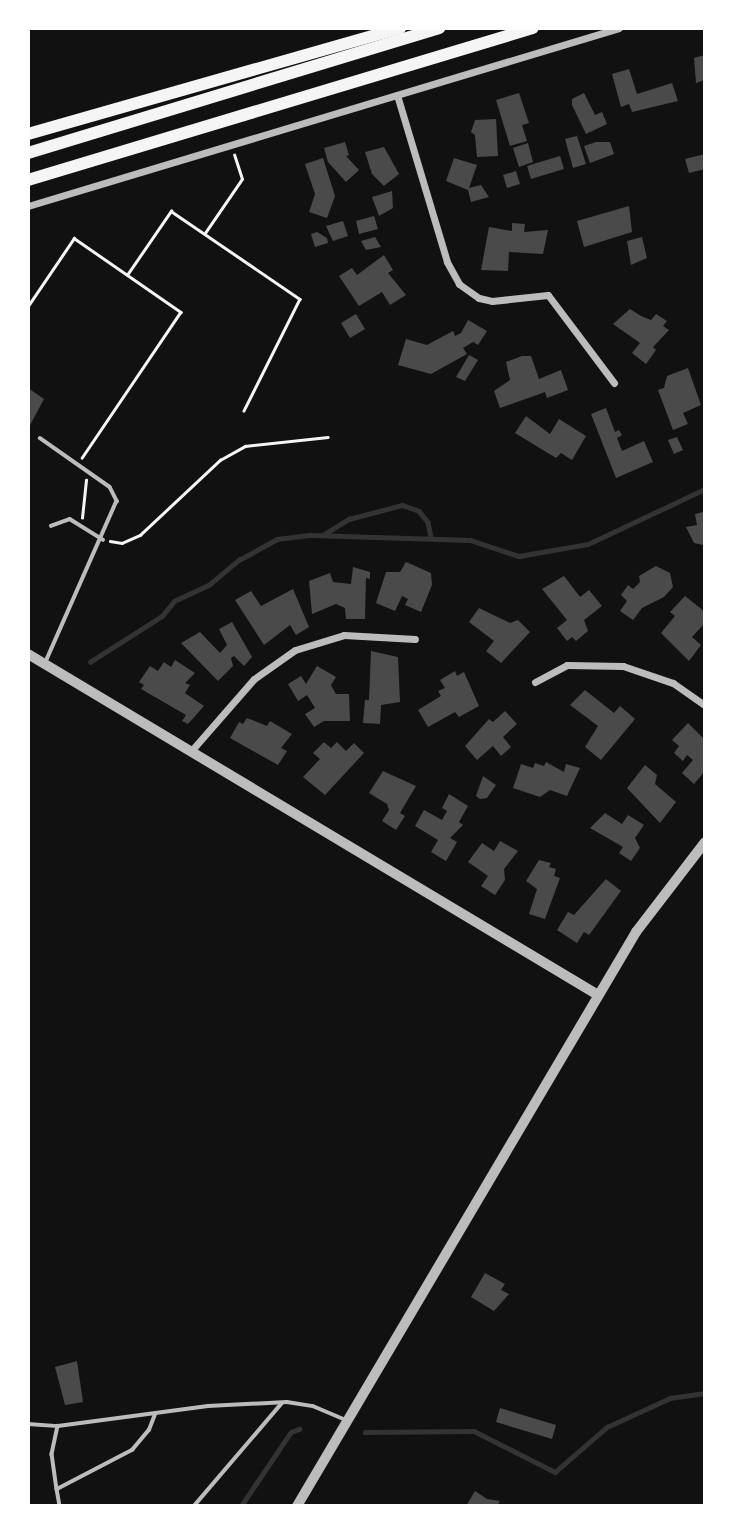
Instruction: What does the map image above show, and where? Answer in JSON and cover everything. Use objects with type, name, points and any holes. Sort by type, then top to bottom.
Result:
[{"type":"highway","points":[[28,134],[400,28]]},
{"type":"highway","points":[[28,153],[439,28]]},
{"type":"highway","points":[[28,180],[533,28]]},
{"type":"street","points":[[28,206],[620,28]]},
{"type":"street","points":[[397,96],[452,275],[479,298],[507,301],[548,295],[614,383]]},
{"type":"street","points":[[192,750],[254,679],[295,650],[344,635],[415,639]]},
{"type":"street","points":[[28,654],[598,995]]},
{"type":"street","points":[[536,682],[567,666],[613,664],[650,673],[705,705]]},
{"type":"street","points":[[297,1506],[598,995],[649,913],[705,842]]},
{"type":"lane","points":[[40,438],[110,487],[117,501],[103,540],[45,664]]},
{"type":"lane","points":[[51,526],[63,519],[78,524],[103,540]]},
{"type":"lane","points":[[28,1423],[58,1426],[155,1413],[282,1403],[302,1403],[346,1420]]},
{"type":"lane","points":[[194,1506],[282,1403]]},
{"type":"lane","points":[[57,1489],[132,1450],[149,1430],[155,1413]]},
{"type":"lane","points":[[58,1426],[52,1454],[60,1506]]},
{"type":"path","points":[[205,233],[242,179],[231,145]]},
{"type":"path","points":[[127,275],[172,211],[300,299],[287,317],[244,411]]},
{"type":"path","points":[[28,306],[74,238],[181,312],[78,464]]},
{"type":"path","points":[[103,540],[122,543],[140,535],[220,460],[245,446],[328,437]]},
{"type":"path","points":[[78,524],[84,514],[87,470]]},
{"type":"building","points":[[705,55],[705,80],[696,83],[694,58]]},
{"type":"building","points":[[629,69],[637,94],[672,83],[678,101],[632,112],[629,104],[621,107],[612,74]]},
{"type":"building","points":[[519,93],[529,123],[522,125],[527,141],[510,146],[496,100]]},
{"type":"building","points":[[584,93],[595,115],[602,112],[607,124],[586,134],[572,105],[572,99]]},
{"type":"building","points":[[496,119],[498,156],[477,157],[475,135],[471,132],[475,120]]},
{"type":"building","points":[[577,136],[586,164],[573,168],[565,139]]},
{"type":"building","points":[[345,142],[349,155],[346,156],[359,170],[346,182],[328,162],[324,148]]},
{"type":"building","points":[[596,142],[610,142],[614,154],[590,163],[584,146]]},
{"type":"building","points":[[528,143],[533,162],[519,167],[513,148]]},
{"type":"building","points":[[384,147],[399,174],[384,186],[372,174],[365,152]]},
{"type":"building","points":[[705,154],[705,169],[689,173],[685,159]]},
{"type":"building","points":[[560,156],[564,169],[531,179],[527,166]]},
{"type":"building","points":[[323,158],[335,196],[327,218],[309,212],[315,194],[305,164]]},
{"type":"building","points":[[454,158],[477,165],[469,188],[481,185],[489,197],[471,202],[468,190],[446,181]]},
{"type":"building","points":[[516,171],[520,184],[507,188],[503,175]]},
{"type":"building","points":[[392,191],[393,208],[379,216],[372,197]]},
{"type":"building","points":[[629,206],[632,232],[584,247],[577,221]]},
{"type":"building","points":[[374,216],[378,229],[359,234],[356,221]]},
{"type":"building","points":[[343,221],[348,236],[333,241],[326,226]]},
{"type":"building","points":[[512,223],[525,224],[524,232],[548,230],[543,254],[509,252],[508,271],[481,270],[489,227],[512,231]]},
{"type":"building","points":[[317,232],[327,238],[328,243],[315,247],[311,234]]},
{"type":"building","points":[[375,237],[381,247],[366,250],[361,241]]},
{"type":"building","points":[[642,237],[647,258],[631,265],[627,241]]},
{"type":"building","points":[[384,255],[393,270],[388,273],[406,295],[390,305],[382,292],[359,306],[339,276],[352,268],[357,275]]},
{"type":"building","points":[[630,309],[651,320],[656,314],[667,321],[663,326],[669,330],[653,347],[656,350],[646,364],[632,353],[640,343],[613,324]]},
{"type":"building","points":[[356,314],[365,329],[350,338],[341,323]]},
{"type":"building","points":[[468,320],[487,331],[478,345],[473,342],[463,348],[467,354],[431,374],[398,365],[406,339],[427,345],[453,331],[455,336],[461,333]]},
{"type":"building","points":[[469,355],[478,360],[465,381],[456,377]]},
{"type":"building","points":[[522,356],[531,356],[539,379],[561,370],[568,390],[547,398],[545,392],[500,408],[494,391],[510,380],[506,362]]},
{"type":"building","points":[[688,368],[701,405],[683,413],[688,424],[673,430],[658,390],[664,388],[667,376]]},
{"type":"building","points":[[28,388],[44,399],[28,429]]},
{"type":"building","points":[[606,408],[615,432],[619,430],[622,435],[617,438],[622,451],[644,441],[653,462],[616,478],[591,414]]},
{"type":"building","points":[[526,416],[550,434],[559,419],[586,436],[572,460],[561,453],[556,458],[515,433]]},
{"type":"building","points":[[677,437],[683,450],[674,454],[668,440]]},
{"type":"building","points":[[703,512],[705,545],[694,543],[686,527],[697,525],[695,514]]},
{"type":"building","points":[[406,562],[431,573],[432,585],[421,612],[405,605],[408,599],[402,596],[395,611],[376,603],[386,572],[400,572]]},
{"type":"building","points":[[656,566],[670,573],[673,587],[664,597],[642,608],[633,620],[620,611],[627,601],[621,595],[628,585],[633,589],[640,582],[639,576]]},
{"type":"building","points":[[353,567],[370,572],[370,579],[366,578],[365,619],[346,619],[345,608],[336,604],[312,614],[309,581],[330,573],[333,582],[351,584]]},
{"type":"building","points":[[564,576],[580,597],[589,590],[602,606],[584,620],[588,631],[576,641],[572,637],[567,641],[557,628],[567,620],[542,589]]},
{"type":"building","points":[[293,589],[309,627],[296,635],[290,625],[264,645],[235,600],[251,591],[261,606]]},
{"type":"building","points":[[685,596],[705,612],[705,623],[692,637],[701,645],[689,661],[661,633],[675,616],[670,612]]},
{"type":"building","points":[[479,608],[510,623],[518,620],[530,632],[501,663],[486,651],[494,641],[469,622]]},
{"type":"building","points":[[232,622],[252,657],[244,666],[234,656],[231,658],[233,666],[218,681],[181,643],[200,632],[220,653],[227,645],[219,629]]},
{"type":"building","points":[[371,651],[398,657],[400,702],[381,705],[380,724],[363,723],[365,700],[369,700]]},
{"type":"building","points":[[175,660],[195,673],[185,683],[190,685],[185,693],[204,706],[188,724],[182,721],[186,715],[141,689],[144,685],[139,682],[150,666],[158,671],[164,662],[171,667]]},
{"type":"building","points":[[317,666],[336,677],[331,685],[336,694],[349,694],[350,721],[324,721],[314,727],[305,714],[315,708],[307,695],[298,701],[288,684],[301,676],[306,684]]},
{"type":"building","points":[[455,671],[457,676],[464,672],[479,706],[459,717],[455,712],[428,727],[418,710],[441,696],[438,691],[445,688],[440,680]]},
{"type":"building","points":[[585,690],[614,713],[620,706],[635,719],[601,760],[585,747],[598,726],[570,705]]},
{"type":"building","points":[[505,711],[517,724],[503,737],[511,747],[501,756],[493,746],[477,760],[465,746],[489,719],[493,722]]},
{"type":"building","points":[[247,718],[267,726],[270,721],[292,734],[281,748],[287,751],[278,765],[230,738],[239,722],[243,724]]},
{"type":"building","points":[[688,723],[705,740],[705,771],[694,784],[682,773],[693,760],[687,755],[683,761],[674,753],[679,746],[672,740]]},
{"type":"building","points":[[324,742],[331,748],[337,742],[346,751],[354,743],[364,753],[325,795],[303,777],[320,759],[313,753]]},
{"type":"building","points":[[546,762],[564,772],[566,764],[580,768],[567,796],[550,790],[540,797],[513,788],[521,764],[533,768],[535,763],[544,766]]},
{"type":"building","points":[[645,765],[657,775],[655,784],[676,802],[660,823],[627,788]]},
{"type":"building","points":[[383,771],[416,786],[400,813],[405,816],[396,830],[382,821],[389,810],[387,804],[369,793]]},
{"type":"building","points":[[483,776],[496,785],[487,798],[480,799],[476,796]]},
{"type":"building","points":[[449,794],[468,806],[459,822],[463,825],[450,838],[457,842],[446,861],[431,852],[438,840],[415,826],[424,810],[442,820],[447,811],[442,808]]},
{"type":"building","points":[[605,813],[622,824],[628,815],[644,825],[635,838],[640,848],[631,861],[619,853],[623,847],[590,828]]},
{"type":"building","points":[[500,841],[518,851],[504,869],[505,880],[495,895],[481,886],[488,876],[468,862],[482,843],[494,851]]},
{"type":"building","points":[[539,860],[551,863],[549,867],[556,869],[554,876],[560,878],[545,919],[529,914],[537,889],[526,881]]},
{"type":"building","points":[[606,879],[621,891],[589,935],[584,932],[577,943],[557,930],[568,912],[574,915]]},
{"type":"building","points":[[485,1273],[505,1284],[501,1290],[509,1294],[494,1311],[471,1297]]},
{"type":"building","points":[[77,1361],[83,1402],[65,1405],[55,1367]]},
{"type":"building","points":[[500,1408],[556,1425],[552,1439],[496,1422]]},
{"type":"building","points":[[475,1491],[487,1499],[500,1501],[497,1506],[466,1506]]},
{"type":"waterway","points":[[90,662],[162,616],[174,601],[210,584],[239,560],[277,539],[311,535],[470,540],[519,556],[588,544],[705,489]]},
{"type":"waterway","points":[[323,535],[349,519],[402,505],[419,511],[428,522],[431,538]]},
{"type":"waterway","points":[[365,1432],[474,1431],[555,1472],[607,1427],[670,1398],[705,1393]]},
{"type":"waterway","points":[[241,1506],[291,1432],[299,1429]]}]
